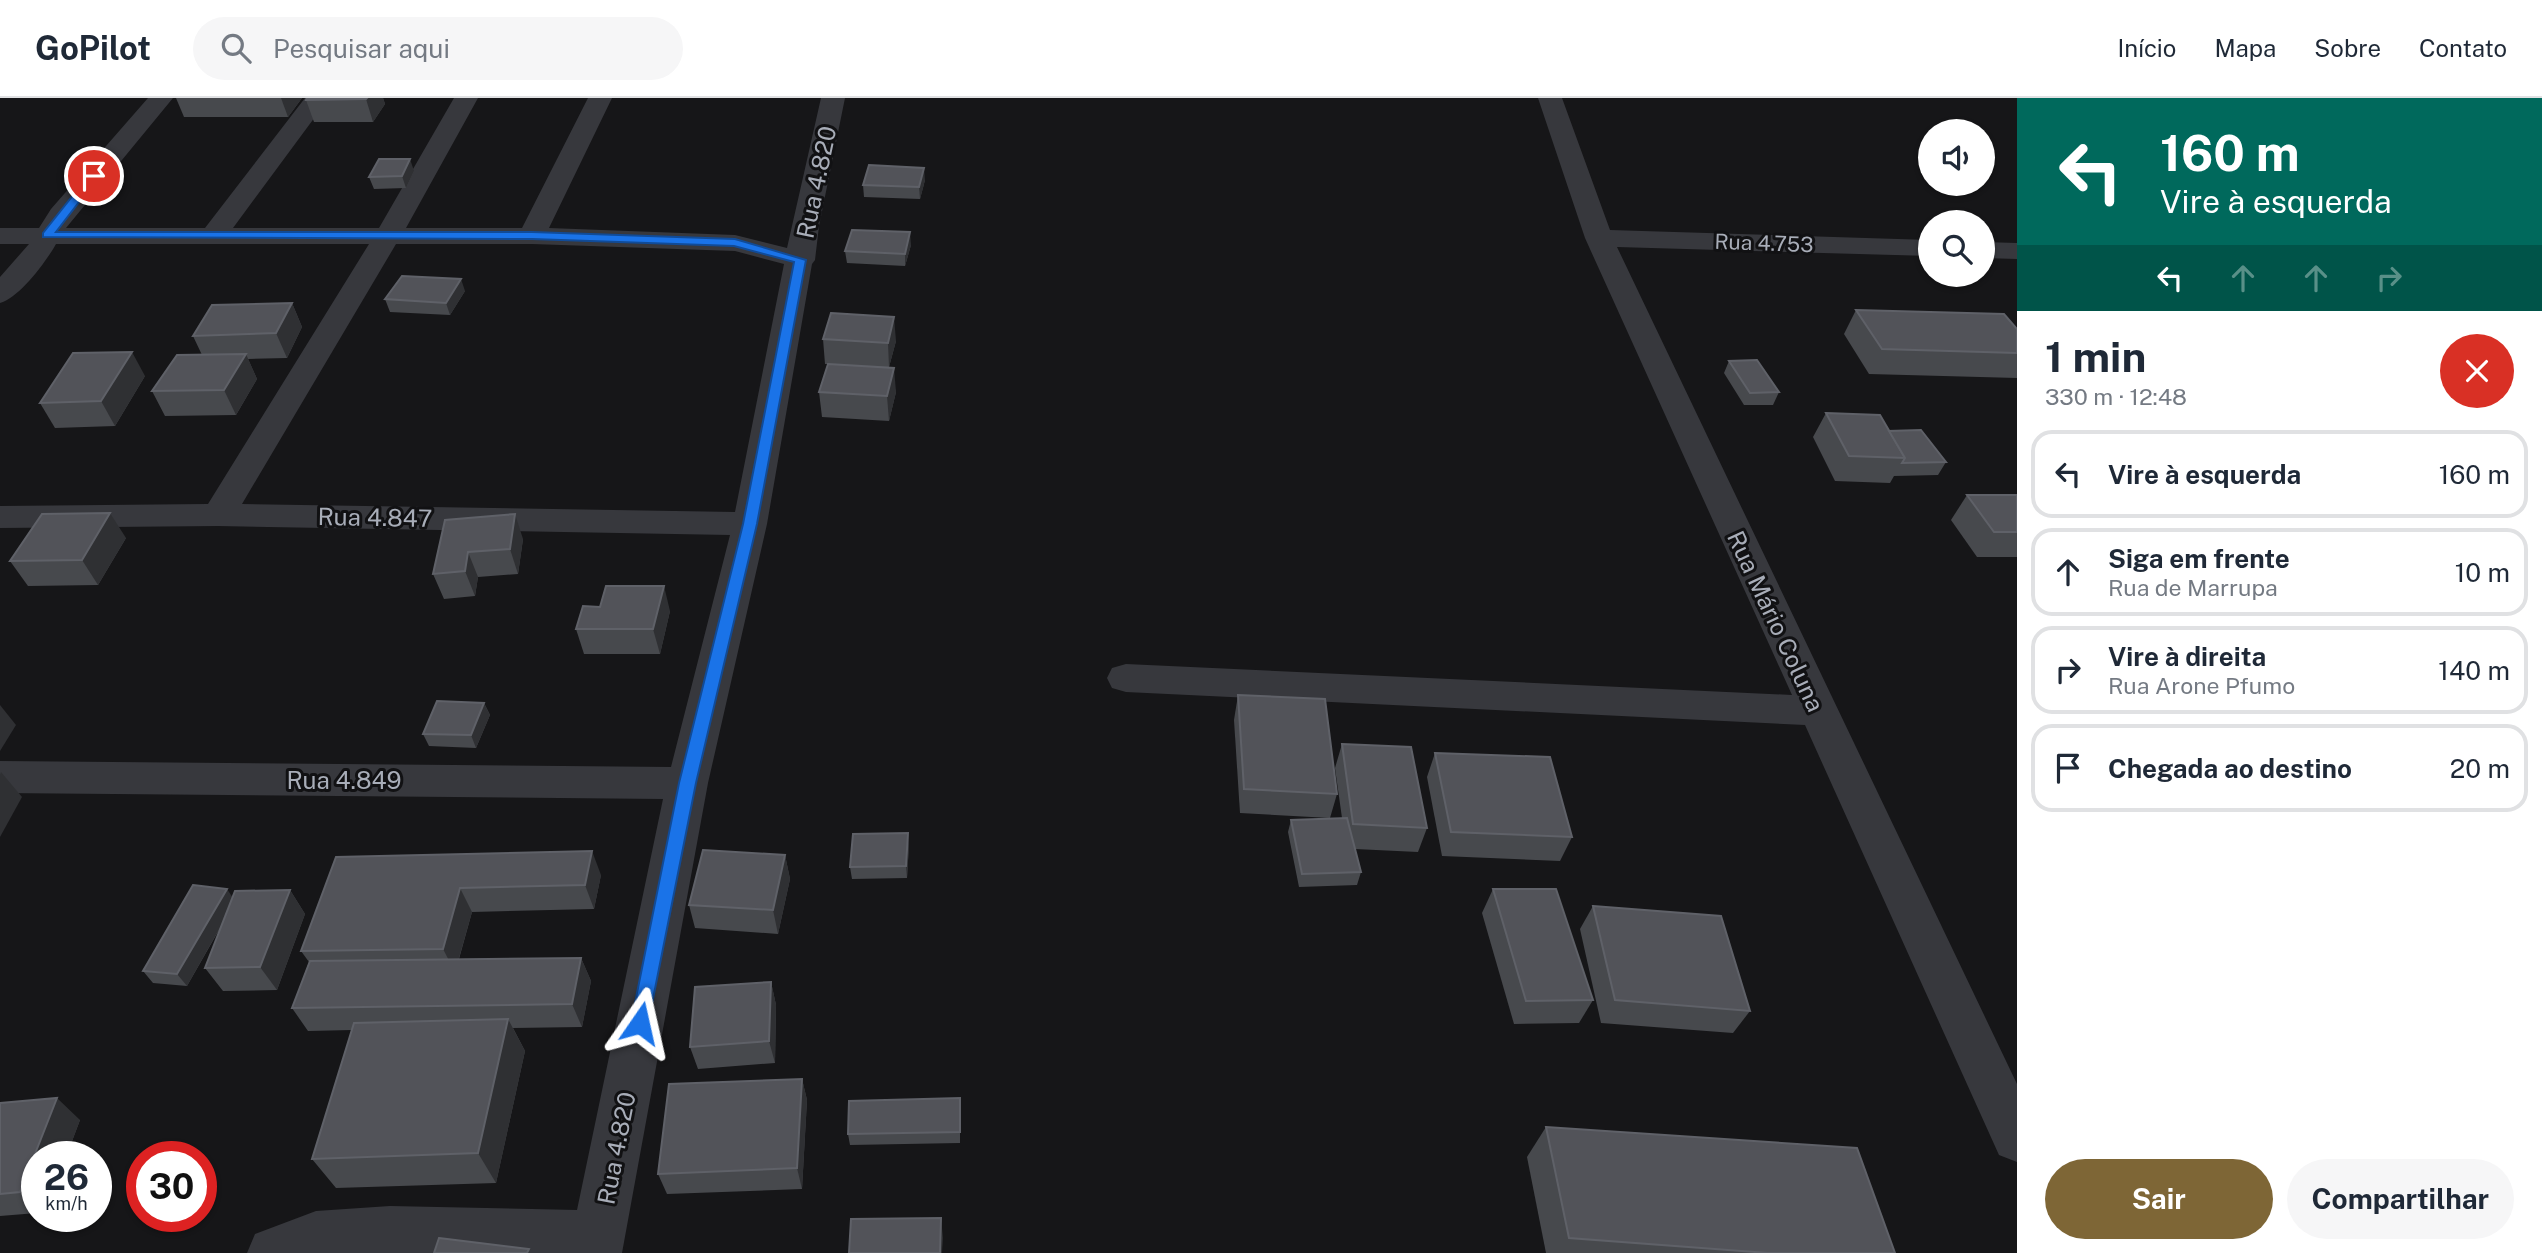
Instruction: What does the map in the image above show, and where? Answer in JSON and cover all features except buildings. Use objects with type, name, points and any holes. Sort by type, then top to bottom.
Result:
[{"type":"street","points":[[0,294],[37,253],[60,215],[161,98]]},
{"type":"street","points":[[214,235],[317,98]]},
{"type":"street","points":[[218,514],[388,235],[466,98]]},
{"type":"street","points":[[532,236],[600,98]]},
{"type":"street","name":"Rua 4.820","points":[[597,1245],[687,783],[750,524],[803,243],[834,98]]},
{"type":"street","name":"Rua Mário Coluna","points":[[1550,98],[1599,238],[2017,1138]]},
{"type":"street","points":[[0,236],[532,236],[803,243]]},
{"type":"street","name":"Rua 4.753","points":[[1599,238],[1918,248]]},
{"type":"street","points":[[1995,250],[2017,251]]},
{"type":"street","name":"Rua 4.847","points":[[0,517],[218,514],[750,524]]},
{"type":"street","points":[[1126,678],[1818,711]]},
{"type":"street","name":"Rua 4.849","points":[[0,777],[687,783]]},
{"type":"street","points":[[274,1253],[316,1237],[390,1232],[597,1245]]},
{"type":"route","points":[[94,176],[60,215],[47,235],[532,236],[684,241],[735,243],[800,260],[750,524],[687,783],[640,1023]]}]
